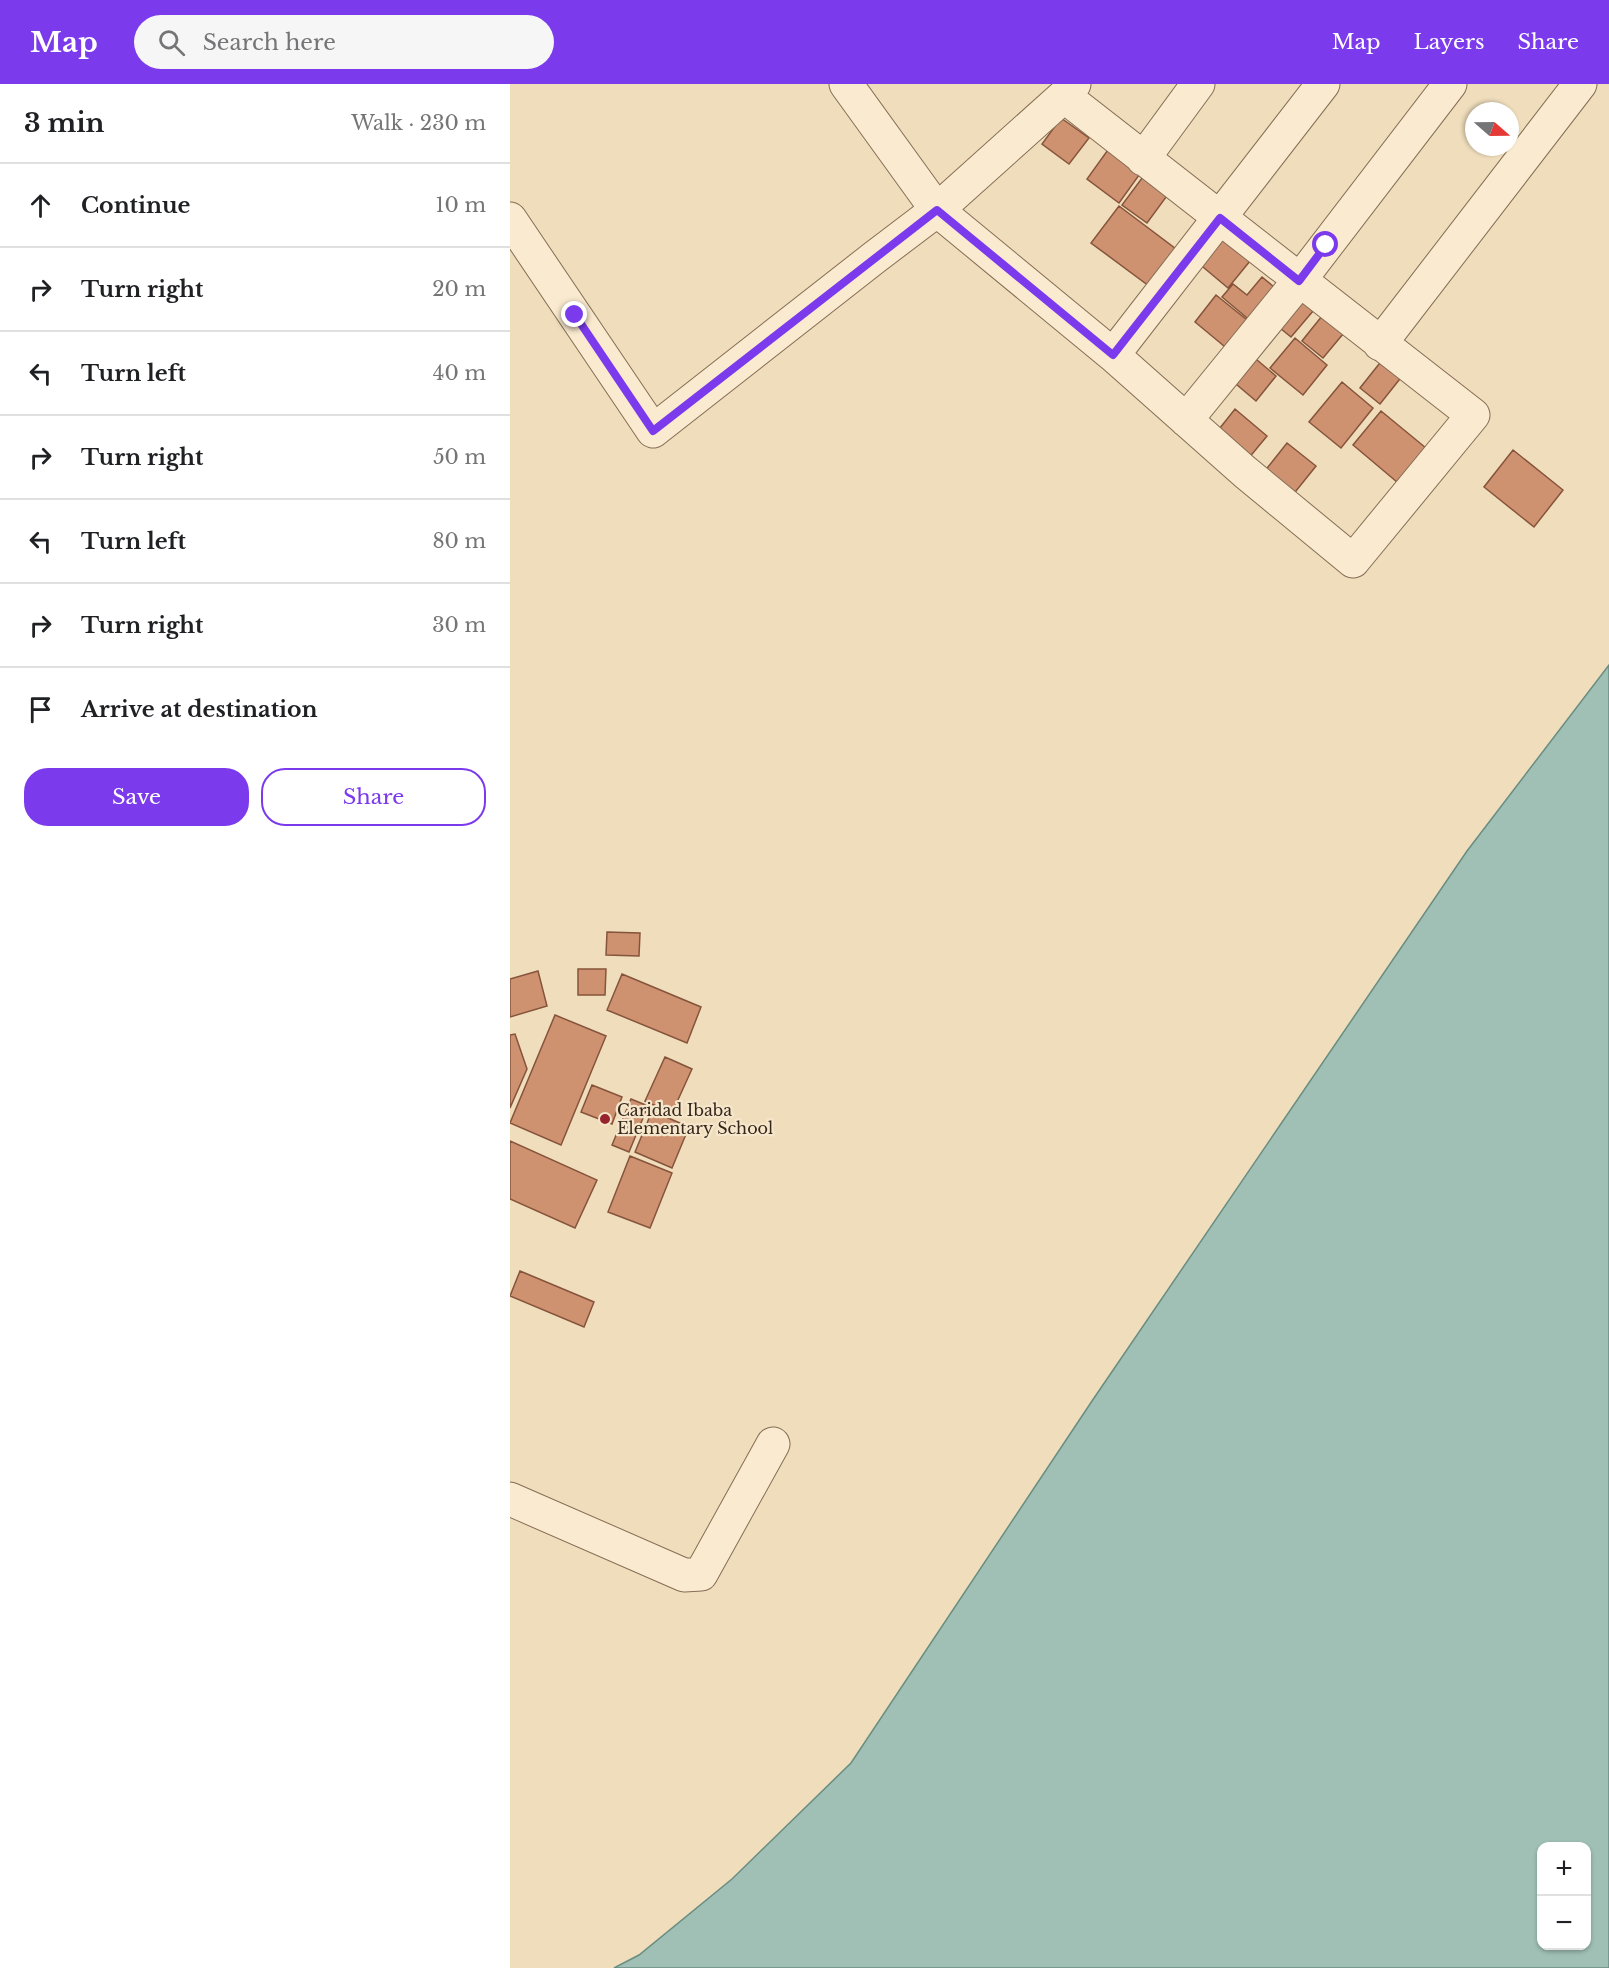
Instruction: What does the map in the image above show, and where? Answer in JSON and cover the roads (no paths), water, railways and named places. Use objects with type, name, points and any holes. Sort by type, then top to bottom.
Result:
[{"type":"street","points":[[510,219],[653,431],[937,210],[1069,90],[1143,159],[1473,415],[1353,561],[1245,472],[1113,355],[937,210],[846,84]]},
{"type":"street","points":[[1143,159],[1198,84]]},
{"type":"street","points":[[1113,355],[1323,84]]},
{"type":"street","points":[[1186,420],[1299,281],[1450,84]]},
{"type":"street","points":[[1380,344],[1580,84]]},
{"type":"street","points":[[510,1499],[684,1575],[701,1574],[773,1444]]},
{"type":"water","points":[[1609,665],[1609,1968],[614,1968],[639,1955],[732,1879],[851,1763],[1092,1401],[1467,851]]},
{"type":"place","name":"Caridad Ibaba Elementary School","points":[[605,1119]]}]
